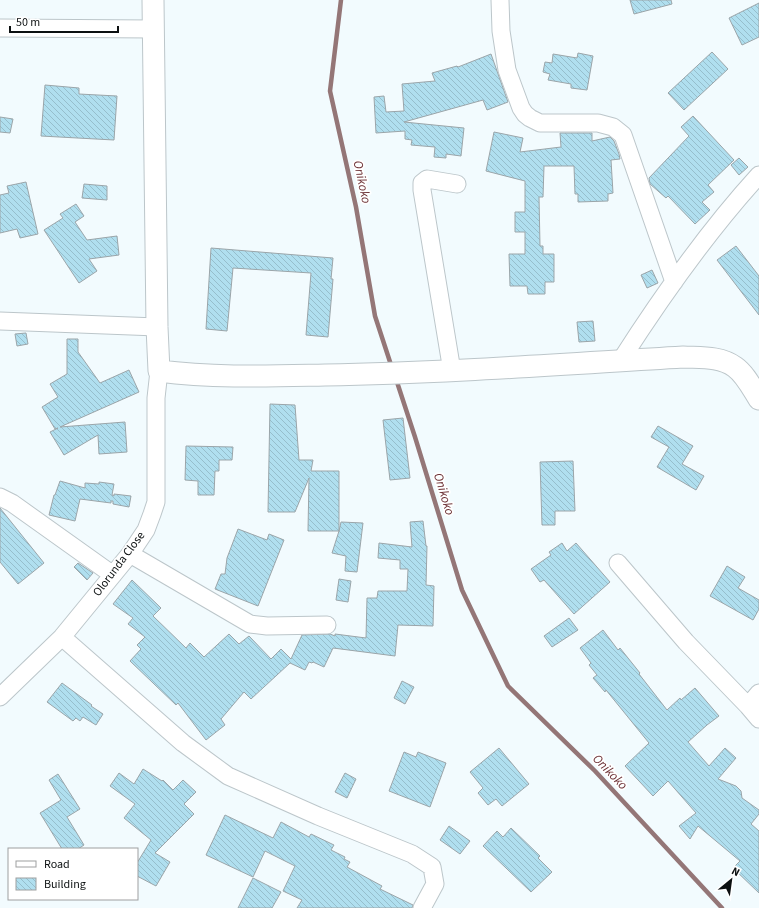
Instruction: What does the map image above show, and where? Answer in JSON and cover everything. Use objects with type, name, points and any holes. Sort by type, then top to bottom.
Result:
[{"type":"main road","points":[[153,0],[157,327],[159,371],[192,374],[269,376],[376,374],[683,356],[715,358],[734,366],[753,379],[759,399]]},
{"type":"street","points":[[500,0],[500,31],[507,70],[521,108],[530,118],[540,123],[598,123],[613,127],[624,135],[674,282]]},
{"type":"street","points":[[0,28],[153,29]]},
{"type":"street","points":[[621,360],[653,310],[709,234],[759,175]]},
{"type":"street","points":[[452,370],[422,183],[427,179],[457,184]]},
{"type":"street","points":[[0,321],[157,327]]},
{"type":"street","name":"Olorunda Close","points":[[0,697],[62,637],[130,554],[146,530],[156,502],[156,398],[159,371]]},
{"type":"street","points":[[0,497],[12,503],[113,575]]},
{"type":"street","points":[[130,554],[250,624],[267,626],[327,625]]},
{"type":"street","points":[[618,563],[686,642],[748,706],[759,720]]},
{"type":"street","points":[[62,637],[183,743],[228,776],[318,816],[412,854],[432,868],[435,884],[422,908]]},
{"type":"street","points":[[748,706],[759,693]]},
{"type":"building","points":[[630,0],[671,0],[672,4],[634,14]]},
{"type":"building","points":[[759,3],[759,37],[742,45],[729,18]]},
{"type":"building","points":[[712,52],[728,69],[684,110],[668,93]]},
{"type":"building","points":[[578,53],[593,56],[587,90],[571,88],[571,84],[548,80],[550,74],[543,72],[545,62],[552,63],[553,54],[577,58]]},
{"type":"building","points":[[491,54],[508,102],[487,110],[483,100],[404,122],[464,128],[461,156],[446,154],[446,158],[434,157],[435,147],[411,145],[412,140],[405,139],[405,131],[376,133],[374,97],[384,96],[386,112],[404,111],[402,84],[435,81],[432,73],[458,67]]},
{"type":"building","points":[[45,85],[79,88],[79,94],[117,96],[114,140],[41,136]]},
{"type":"building","points":[[693,116],[734,160],[708,185],[714,192],[702,202],[710,210],[695,224],[668,196],[666,198],[650,184],[649,178],[689,136],[681,127]]},
{"type":"building","points":[[0,117],[13,119],[10,133],[0,132]]},
{"type":"building","points":[[494,132],[523,138],[520,152],[561,147],[560,133],[592,133],[592,141],[610,137],[614,141],[619,154],[620,159],[611,160],[613,193],[608,194],[608,201],[578,202],[578,194],[575,194],[574,166],[544,166],[543,197],[539,197],[540,246],[543,246],[543,254],[554,254],[554,282],[545,282],[545,294],[528,294],[527,286],[510,286],[509,254],[525,254],[525,232],[515,232],[515,212],[525,212],[525,181],[486,171]]},
{"type":"building","points":[[739,158],[748,167],[739,175],[731,165]]},
{"type":"building","points":[[26,182],[38,234],[20,238],[17,229],[0,233],[0,195],[9,193],[7,186]]},
{"type":"building","points":[[84,184],[107,186],[107,200],[82,198]]},
{"type":"building","points":[[76,204],[84,216],[75,222],[87,240],[117,236],[119,255],[89,259],[97,271],[79,283],[44,230],[63,218],[60,214]]},
{"type":"building","points":[[736,246],[759,276],[759,315],[717,260]]},
{"type":"building","points":[[211,248],[333,258],[331,279],[333,279],[328,337],[306,335],[311,273],[233,268],[227,331],[206,329]]},
{"type":"building","points":[[652,270],[658,283],[647,288],[641,275]]},
{"type":"building","points":[[593,321],[595,341],[579,342],[577,322]]},
{"type":"building","points":[[26,333],[28,344],[17,346],[15,334]]},
{"type":"building","points":[[67,339],[78,339],[78,352],[100,383],[129,370],[139,392],[60,427],[125,422],[127,452],[99,454],[98,435],[64,455],[50,432],[58,428],[55,429],[42,407],[58,397],[50,384],[67,374]]},
{"type":"building","points":[[270,404],[295,405],[299,460],[313,460],[311,471],[339,471],[339,531],[308,531],[309,478],[295,512],[268,512]]},
{"type":"building","points":[[403,418],[410,478],[390,480],[383,420]]},
{"type":"building","points":[[658,426],[693,446],[682,464],[704,476],[696,490],[657,467],[669,447],[651,437]]},
{"type":"building","points":[[186,446],[233,447],[232,460],[219,460],[219,471],[215,471],[214,495],[198,495],[198,481],[185,480]]},
{"type":"building","points":[[573,461],[575,511],[555,511],[555,525],[542,525],[540,462]]},
{"type":"building","points":[[60,481],[85,488],[85,483],[99,484],[99,482],[114,484],[112,495],[131,496],[129,507],[113,504],[113,501],[111,501],[111,503],[80,499],[75,521],[49,515],[54,495]]},
{"type":"building","points":[[0,508],[44,563],[18,584],[0,562]]},
{"type":"building","points":[[423,521],[427,546],[426,585],[434,586],[433,626],[398,625],[395,656],[333,648],[324,667],[313,662],[309,662],[305,670],[290,663],[251,699],[244,692],[221,719],[225,725],[206,740],[178,703],[176,705],[130,661],[141,649],[137,645],[145,637],[128,624],[133,618],[113,604],[132,580],[161,608],[153,616],[186,648],[190,643],[204,657],[229,634],[239,644],[249,636],[271,659],[281,649],[291,659],[302,635],[330,634],[335,636],[335,634],[366,638],[367,598],[377,598],[378,591],[407,591],[408,569],[400,569],[400,560],[378,558],[379,543],[412,547],[410,522]]},
{"type":"building","points":[[341,522],[363,523],[357,572],[345,571],[346,556],[332,553]]},
{"type":"building","points":[[238,529],[267,540],[269,534],[284,540],[258,606],[215,589],[221,574],[225,574],[227,558]]},
{"type":"building","points":[[562,543],[567,551],[576,543],[610,582],[574,614],[544,580],[540,582],[531,569],[551,555],[549,552]]},
{"type":"building","points":[[78,563],[93,573],[87,580],[74,567]]},
{"type":"building","points":[[727,566],[745,577],[738,588],[759,600],[759,609],[753,620],[710,596]]},
{"type":"building","points":[[339,579],[351,581],[348,602],[336,600]]},
{"type":"building","points":[[569,618],[578,630],[552,647],[544,636]]},
{"type":"building","points":[[603,630],[618,650],[620,648],[640,673],[639,674],[667,710],[680,698],[681,700],[695,688],[719,716],[688,742],[709,766],[725,748],[736,758],[718,779],[736,786],[741,791],[742,798],[759,810],[759,814],[751,824],[759,831],[759,893],[733,868],[740,861],[698,826],[690,839],[679,826],[696,813],[668,781],[653,796],[625,766],[649,743],[606,690],[605,692],[593,678],[597,675],[589,665],[591,663],[580,648]]},
{"type":"building","points":[[402,681],[414,687],[405,704],[394,698]]},
{"type":"building","points":[[62,683],[103,714],[96,725],[83,717],[80,721],[76,718],[73,721],[47,702]]},
{"type":"building","points":[[499,748],[529,784],[502,806],[496,799],[488,805],[478,793],[483,788],[470,772]]},
{"type":"building","points":[[404,752],[416,757],[418,752],[446,763],[430,807],[389,791]]},
{"type":"building","points":[[143,769],[162,781],[163,780],[173,790],[183,780],[196,792],[184,804],[194,814],[155,853],[170,862],[156,886],[138,877],[138,861],[151,840],[124,818],[135,804],[110,786],[119,773],[134,784]]},
{"type":"building","points":[[345,773],[356,779],[347,798],[335,792]]},
{"type":"building","points":[[58,774],[80,809],[67,817],[84,845],[80,848],[61,848],[40,813],[61,800],[49,780]]},
{"type":"building","points":[[225,815],[273,838],[281,822],[309,837],[311,834],[334,845],[331,850],[345,857],[344,859],[350,862],[347,867],[382,886],[380,889],[413,905],[412,908],[297,908],[302,900],[283,891],[295,866],[265,851],[253,877],[206,855]]},
{"type":"building","points":[[449,826],[470,841],[460,854],[440,840]]},
{"type":"building","points":[[511,828],[540,856],[538,858],[552,872],[531,892],[483,846],[497,831],[503,837]]},
{"type":"building","points":[[253,878],[281,892],[272,908],[238,908]]},
{"type":"waterway","name":"Onikoko","points":[[341,0],[330,91],[356,207],[375,316],[392,368]]},
{"type":"waterway","name":"Onikoko","points":[[396,379],[462,590],[508,686],[595,771],[722,908]]}]
